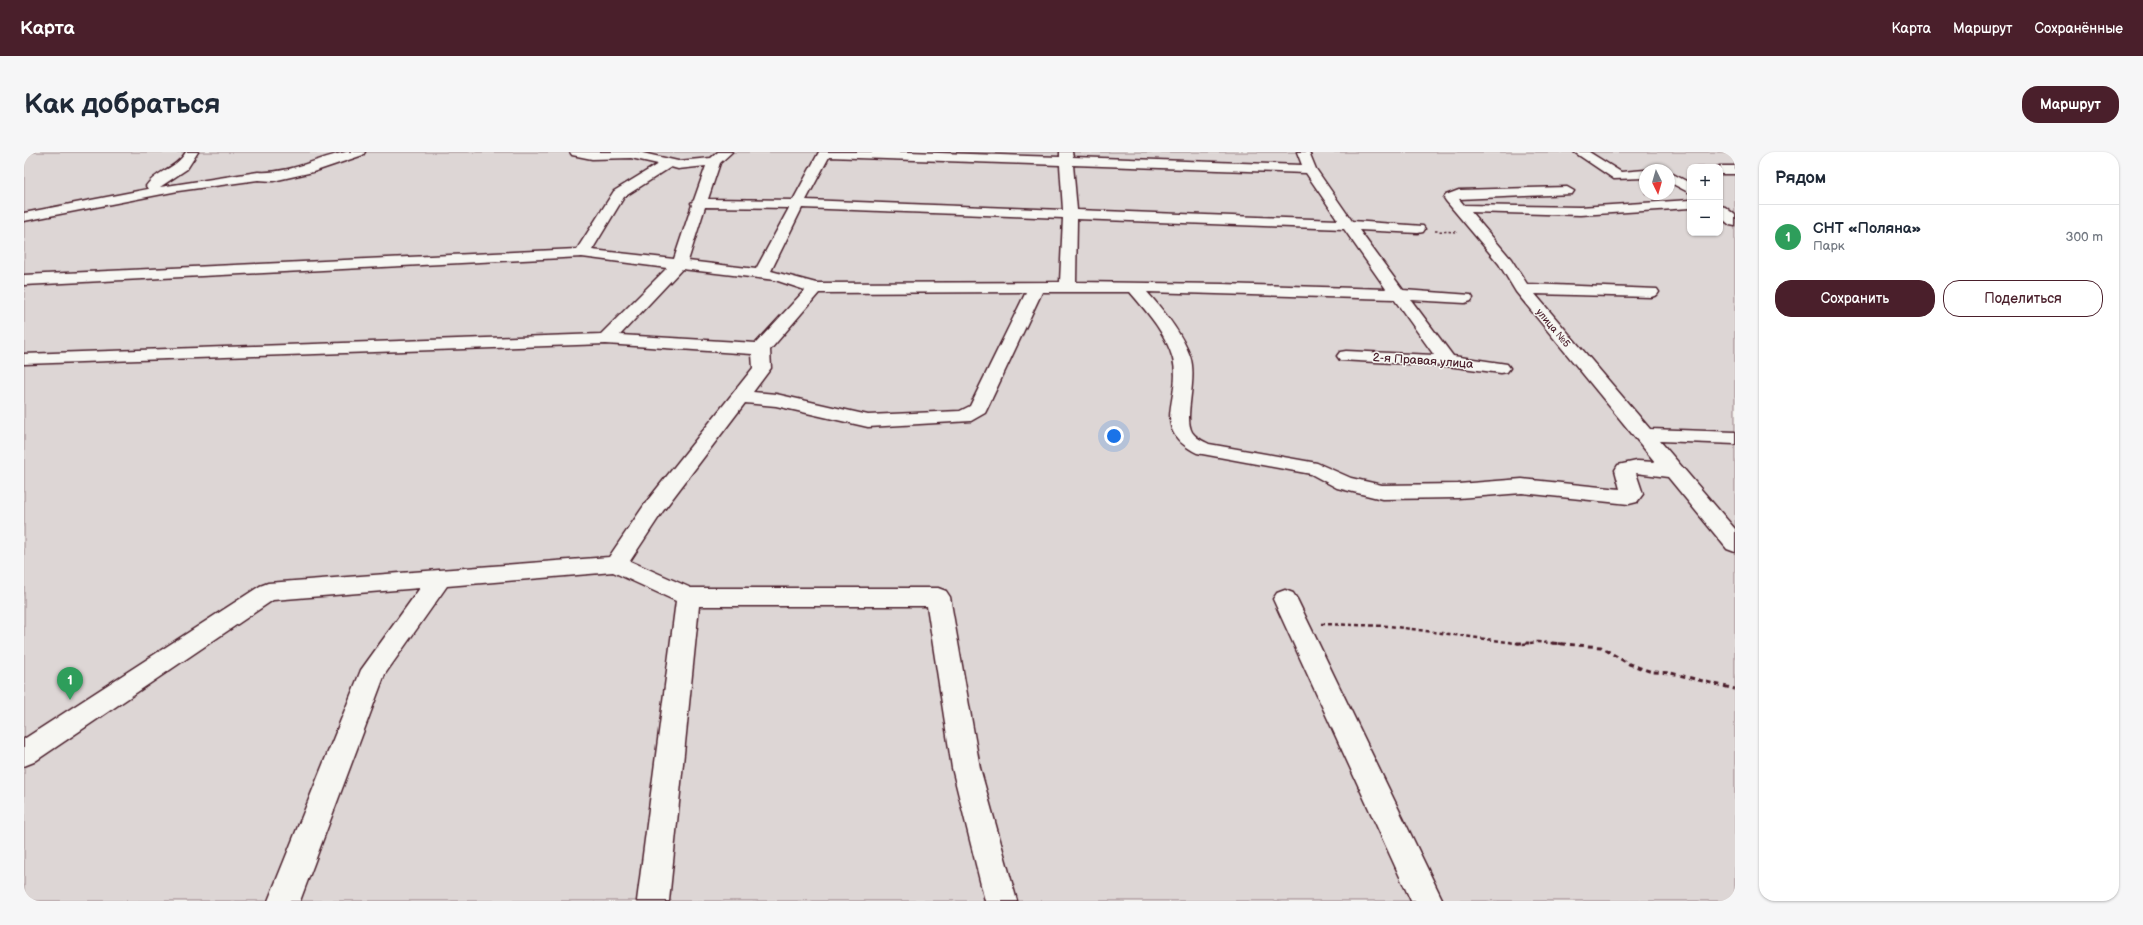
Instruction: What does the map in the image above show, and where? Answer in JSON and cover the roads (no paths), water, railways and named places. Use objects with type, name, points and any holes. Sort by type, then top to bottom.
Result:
[{"type":"street","points":[[148,192],[158,180],[179,171],[187,162],[192,152]]},
{"type":"street","points":[[24,217],[98,204],[148,192],[258,176],[273,177],[308,169],[359,152]]},
{"type":"street","points":[[576,152],[592,155],[631,154],[651,158],[668,164],[692,164],[714,161],[726,152]]},
{"type":"street","points":[[762,274],[796,204],[825,152],[1066,157],[1310,169]]},
{"type":"street","points":[[1302,152],[1310,169],[1348,225],[1447,361]]},
{"type":"street","points":[[1580,152],[1619,176],[1639,174]]},
{"type":"street","points":[[1066,157],[1070,215],[1068,286]]},
{"type":"street","points":[[606,339],[680,263],[698,203],[714,161]]},
{"type":"street","points":[[582,253],[619,194],[649,174],[668,164]]},
{"type":"street","points":[[1723,170],[1735,170]]},
{"type":"street","points":[[1675,173],[1687,172]]},
{"type":"street","points":[[1675,178],[1687,187]]},
{"type":"street","points":[[1567,191],[1459,194],[1451,198],[1457,207],[1580,211],[1687,204]]},
{"type":"street","points":[[1723,202],[1735,202]]},
{"type":"street","points":[[698,203],[796,204],[1418,229]]},
{"type":"street","name":"улица №5","points":[[1457,207],[1506,262],[1522,290],[1673,472],[1735,544]]},
{"type":"street","points":[[1723,212],[1735,222]]},
{"type":"street","points":[[24,280],[287,266],[582,253],[680,263],[777,276],[815,288],[1068,286],[1134,287],[1398,293],[1465,298]]},
{"type":"street","points":[[739,397],[776,400],[868,421],[964,417],[978,409],[1036,287]]},
{"type":"street","points":[[1134,287],[1152,307],[1177,347],[1184,367],[1184,383],[1179,429],[1189,443],[1204,449],[1316,470],[1344,483],[1382,492],[1458,491],[1522,486],[1629,497],[1632,494],[1625,470],[1632,466],[1642,466],[1673,472]]},
{"type":"street","points":[[616,564],[655,506],[762,368],[761,349],[815,288]]},
{"type":"street","points":[[1522,290],[1652,292]]},
{"type":"street","points":[[24,359],[606,339],[761,349]]},
{"type":"street","name":"2-я Правая улица","points":[[1346,356],[1447,361],[1501,368]]},
{"type":"street","points":[[1643,435],[1735,438]]},
{"type":"street","points":[[24,754],[268,592],[616,564],[688,597],[938,597],[966,768],[1001,901]]},
{"type":"street","points":[[284,901],[374,670],[439,579]]},
{"type":"street","points":[[653,901],[688,597]]},
{"type":"street","points":[[1285,599],[1427,901]]},
{"type":"place","name":"СНТ «Поляна»","points":[[70,700]]}]
